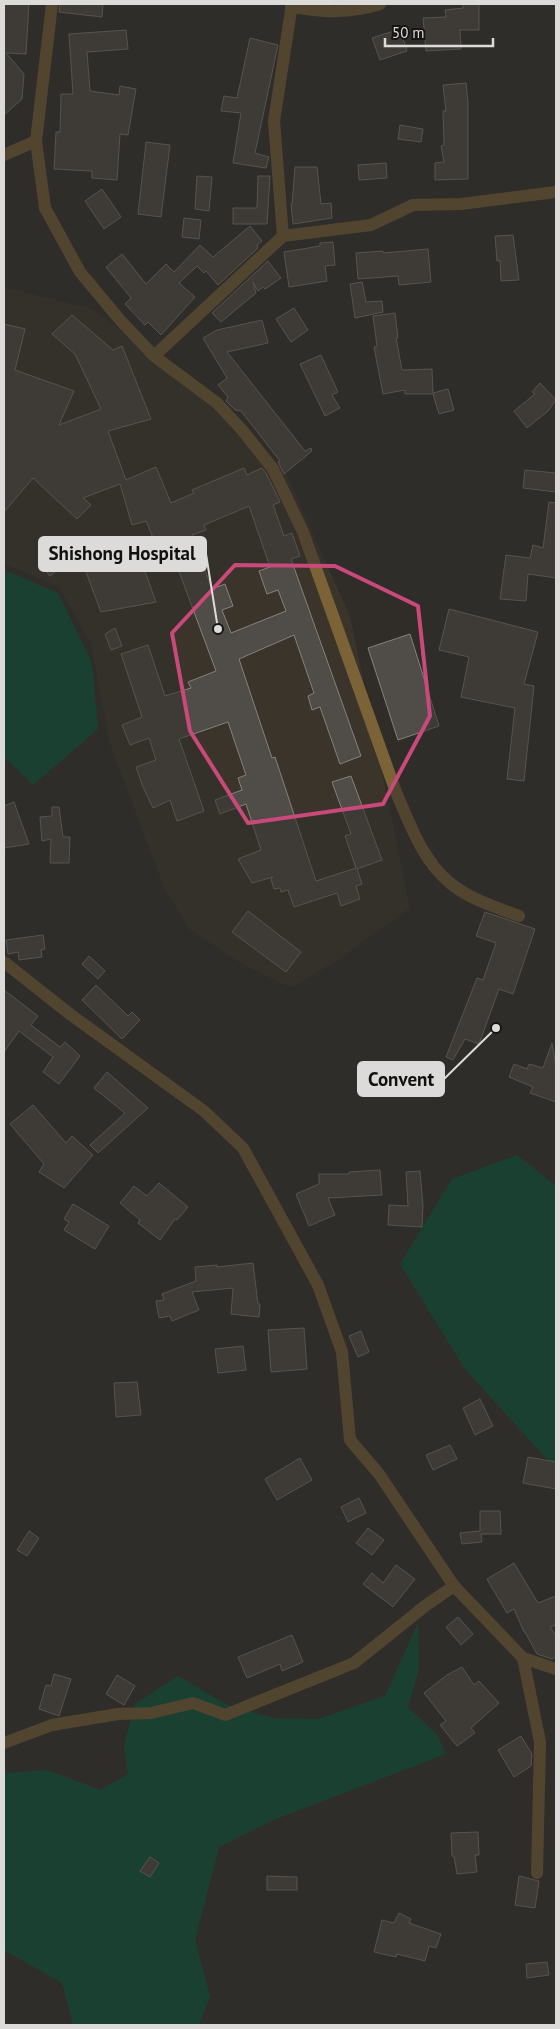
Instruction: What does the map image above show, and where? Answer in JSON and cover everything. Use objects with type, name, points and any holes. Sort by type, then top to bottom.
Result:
[{"type":"street","points":[[52,4],[36,141],[45,208],[80,272],[120,320],[154,356],[217,403],[243,431],[272,469],[303,532],[396,792],[412,830],[430,863],[451,884],[472,897],[519,916]]},
{"type":"street","points":[[283,236],[274,122],[292,6],[329,12],[362,9],[380,4]]},
{"type":"street","points":[[4,155],[36,141]]},
{"type":"street","points":[[154,356],[283,236],[371,225],[413,205],[461,204],[556,192]]},
{"type":"street","points":[[4,962],[71,1015],[204,1111],[243,1148],[318,1285],[342,1352],[350,1440],[379,1474],[454,1586],[523,1658],[556,1669]]},
{"type":"street","points":[[4,1743],[52,1725],[118,1714],[150,1713],[193,1703],[225,1715],[354,1663],[425,1606],[454,1586]]},
{"type":"street","points":[[523,1658],[540,1742],[537,1873]]},
{"type":"highlighted area","points":[[235,565],[335,566],[418,606],[430,716],[383,804],[248,823],[190,731],[172,633]]},
{"type":"shaded area","points":[[4,287],[92,309],[211,396],[284,469],[350,616],[410,908],[339,959],[292,988],[244,965],[188,928],[163,885],[109,741],[91,643],[58,586],[4,564]]},
{"type":"green space","points":[[4,570],[58,593],[92,663],[98,729],[33,785],[4,757]]},
{"type":"green space","points":[[517,1155],[556,1186],[556,1469],[465,1369],[400,1264],[452,1179]]},
{"type":"green space","points":[[418,1623],[419,1669],[408,1707],[438,1736],[446,1754],[268,1822],[219,1847],[195,1940],[210,1996],[199,2025],[73,2025],[62,1983],[4,1950],[4,1773],[47,1770],[101,1790],[128,1774],[124,1745],[135,1704],[178,1676],[229,1706],[274,1718],[318,1719],[385,1696]]},
{"type":"building","points":[[4,4],[29,4],[26,54],[6,53],[24,74],[22,99],[4,115]]},
{"type":"building","points":[[60,4],[103,4],[102,17],[59,12]]},
{"type":"building","points":[[463,4],[479,4],[479,30],[460,30],[461,49],[426,51],[423,18],[446,17],[445,10],[463,8]]},
{"type":"building","points":[[400,29],[407,51],[380,60],[372,38]]},
{"type":"building","points":[[126,30],[128,49],[87,52],[90,91],[119,95],[120,86],[136,89],[128,135],[120,134],[117,180],[92,178],[92,171],[54,169],[56,132],[60,132],[61,94],[73,94],[69,34]]},
{"type":"building","points":[[250,38],[278,45],[255,153],[269,157],[266,168],[233,163],[241,113],[221,111],[224,96],[237,98]]},
{"type":"building","points":[[466,83],[468,103],[468,179],[435,180],[435,163],[444,162],[441,146],[444,145],[443,111],[446,111],[443,85]]},
{"type":"building","points":[[400,125],[423,129],[421,142],[398,139]]},
{"type":"building","points":[[146,142],[170,145],[161,217],[138,214]]},
{"type":"building","points":[[386,163],[387,178],[359,180],[358,165]]},
{"type":"building","points":[[295,167],[317,167],[321,204],[331,203],[332,218],[293,224],[291,204]]},
{"type":"building","points":[[197,176],[212,177],[209,211],[195,209]]},
{"type":"building","points":[[258,176],[270,176],[267,224],[233,224],[233,208],[257,208]]},
{"type":"building","points":[[102,189],[121,217],[104,229],[85,201]]},
{"type":"building","points":[[184,218],[201,220],[199,239],[182,237]]},
{"type":"building","points":[[250,226],[262,241],[257,245],[258,248],[218,285],[206,271],[204,273],[197,266],[179,283],[195,297],[161,335],[148,322],[145,325],[125,304],[131,298],[106,267],[122,254],[146,284],[166,264],[174,272],[200,245],[213,257]]},
{"type":"building","points":[[513,235],[519,280],[501,281],[500,260],[497,261],[495,236]]},
{"type":"building","points":[[333,242],[335,265],[325,266],[327,281],[289,287],[284,252],[320,246],[320,243]]},
{"type":"building","points":[[428,249],[431,282],[399,285],[398,276],[358,279],[356,253]]},
{"type":"building","points":[[268,261],[281,278],[265,289],[263,287],[258,291],[253,282],[256,293],[221,322],[212,313]]},
{"type":"building","points":[[362,282],[366,302],[382,301],[383,312],[355,318],[350,284]]},
{"type":"building","points":[[294,308],[308,330],[291,342],[276,319]]},
{"type":"building","points":[[395,313],[398,338],[396,338],[402,370],[432,369],[433,393],[448,389],[454,410],[439,414],[433,394],[405,394],[405,390],[383,394],[374,347],[377,346],[373,316]]},
{"type":"building","points":[[72,315],[113,350],[122,346],[151,419],[108,431],[126,480],[156,467],[171,503],[194,493],[192,490],[244,468],[247,475],[262,468],[266,473],[280,502],[273,505],[284,536],[292,533],[300,556],[291,559],[361,756],[340,764],[320,707],[312,710],[308,696],[314,693],[294,635],[239,659],[272,758],[275,757],[316,881],[356,868],[345,836],[351,834],[332,782],[351,776],[382,860],[357,869],[362,884],[356,886],[360,899],[341,906],[337,893],[294,907],[288,890],[281,892],[280,888],[274,889],[271,879],[273,877],[252,883],[238,859],[261,850],[246,804],[220,814],[215,800],[242,790],[238,778],[246,775],[228,722],[179,739],[204,811],[177,821],[170,800],[153,808],[136,767],[156,760],[149,738],[130,745],[122,725],[142,717],[121,654],[148,645],[165,696],[191,688],[188,682],[216,671],[168,542],[157,547],[146,521],[132,525],[120,484],[83,498],[91,505],[77,519],[33,478],[4,512],[4,324],[25,329],[15,370],[74,391],[59,425],[101,409],[75,354],[52,334]],"holes":[[[249,506],[270,567],[259,571],[267,594],[278,590],[286,611],[231,633],[222,610],[233,606],[225,584],[212,589],[192,535],[206,530],[204,525]]]},
{"type":"building","points":[[262,320],[268,343],[227,352],[305,451],[311,448],[312,451],[284,474],[278,462],[280,461],[241,411],[235,410],[226,401],[228,397],[218,385],[227,378],[203,338],[217,330]]},
{"type":"building","points":[[321,355],[338,392],[332,395],[340,408],[325,416],[300,364]]},
{"type":"building","points":[[540,383],[556,400],[548,411],[527,428],[514,411],[535,394],[532,392]]},
{"type":"building","points":[[525,470],[556,473],[556,492],[523,488]]},
{"type":"building","points":[[549,502],[556,503],[556,578],[528,574],[526,601],[500,599],[506,555],[530,558],[533,545],[543,548]]},
{"type":"building","points":[[52,556],[61,567],[50,576],[41,565]]},
{"type":"building","points":[[141,560],[156,602],[101,612],[86,572]]},
{"type":"building","points":[[449,609],[538,632],[524,684],[534,686],[524,781],[507,779],[515,708],[461,697],[469,657],[439,650]]},
{"type":"building","points":[[115,628],[122,646],[111,650],[105,634]]},
{"type":"building","points":[[410,634],[439,726],[398,740],[368,648]]},
{"type":"building","points":[[14,802],[29,844],[4,848],[4,806]]},
{"type":"building","points":[[52,807],[59,807],[63,837],[70,837],[69,863],[50,863],[51,839],[42,841],[40,817],[52,816]]},
{"type":"building","points":[[248,911],[301,952],[286,972],[232,932]]},
{"type":"building","points":[[485,912],[535,929],[513,994],[499,989],[479,1044],[465,1039],[453,1060],[446,1057],[477,978],[483,980],[496,943],[476,936]]},
{"type":"building","points":[[43,935],[45,949],[41,950],[42,957],[19,960],[18,952],[8,954],[6,940]]},
{"type":"building","points":[[89,956],[105,971],[98,979],[82,964]]},
{"type":"building","points":[[96,985],[128,1016],[132,1012],[140,1020],[122,1039],[82,1000]]},
{"type":"building","points":[[4,990],[38,1016],[31,1025],[60,1047],[65,1042],[80,1056],[59,1084],[43,1072],[53,1057],[19,1031],[4,1052]]},
{"type":"building","points":[[552,1043],[556,1066],[556,1102],[530,1093],[533,1087],[509,1077],[514,1064],[527,1069],[529,1064],[543,1068]]},
{"type":"building","points":[[107,1072],[148,1108],[98,1153],[90,1145],[125,1113],[94,1088]]},
{"type":"building","points":[[33,1105],[66,1143],[72,1136],[93,1155],[64,1188],[39,1172],[44,1164],[10,1124]]},
{"type":"building","points":[[380,1170],[382,1195],[328,1198],[335,1215],[309,1226],[296,1194],[319,1184],[319,1174],[349,1174],[349,1172]]},
{"type":"building","points":[[420,1171],[423,1206],[422,1227],[388,1225],[389,1205],[408,1206],[406,1172]]},
{"type":"building","points":[[159,1183],[188,1207],[177,1220],[175,1219],[160,1240],[138,1223],[140,1220],[120,1203],[134,1186],[147,1196]]},
{"type":"building","points":[[73,1204],[109,1226],[95,1249],[64,1230],[69,1222],[64,1219]]},
{"type":"building","points":[[253,1263],[258,1304],[260,1304],[259,1317],[231,1314],[233,1288],[192,1292],[199,1310],[172,1321],[170,1316],[159,1318],[156,1301],[164,1300],[162,1294],[196,1281],[195,1267],[217,1265],[217,1267]]},
{"type":"building","points":[[304,1328],[307,1369],[271,1372],[268,1330]]},
{"type":"building","points":[[361,1331],[369,1352],[358,1357],[349,1336]]},
{"type":"building","points":[[243,1346],[246,1370],[218,1373],[215,1349]]},
{"type":"building","points":[[137,1382],[141,1415],[116,1417],[114,1383]]},
{"type":"building","points":[[480,1399],[493,1426],[475,1435],[463,1408]]},
{"type":"building","points":[[450,1445],[457,1459],[433,1470],[426,1455]]},
{"type":"building","points":[[528,1457],[556,1462],[556,1489],[523,1483]]},
{"type":"building","points":[[300,1458],[312,1480],[277,1500],[265,1479]]},
{"type":"building","points":[[359,1498],[366,1513],[348,1522],[341,1507]]},
{"type":"building","points":[[480,1511],[500,1511],[501,1534],[481,1534],[482,1542],[462,1544],[460,1533],[480,1531]]},
{"type":"building","points":[[368,1528],[384,1540],[372,1555],[356,1543]]},
{"type":"building","points":[[29,1531],[39,1538],[27,1556],[17,1550]]},
{"type":"building","points":[[514,1563],[538,1603],[556,1596],[556,1625],[550,1627],[556,1636],[556,1657],[552,1659],[537,1654],[524,1632],[514,1609],[507,1613],[487,1579]]},
{"type":"building","points":[[396,1565],[415,1579],[393,1607],[363,1584],[372,1573],[383,1583]]},
{"type":"building","points":[[458,1617],[473,1634],[461,1645],[446,1627]]},
{"type":"building","points":[[292,1635],[303,1662],[282,1671],[280,1664],[247,1678],[238,1657]]},
{"type":"building","points":[[462,1667],[474,1685],[479,1681],[499,1703],[471,1728],[475,1733],[457,1746],[440,1725],[446,1721],[424,1693],[447,1675]]},
{"type":"building","points":[[54,1674],[71,1679],[59,1716],[39,1709],[46,1685],[51,1686]]},
{"type":"building","points":[[117,1675],[135,1686],[124,1705],[106,1694]]},
{"type":"building","points":[[521,1736],[532,1754],[531,1766],[514,1777],[498,1750]]},
{"type":"building","points":[[478,1832],[479,1855],[475,1855],[477,1872],[457,1874],[454,1856],[452,1856],[451,1833]]},
{"type":"building","points":[[150,1857],[159,1863],[150,1877],[140,1871]]},
{"type":"building","points":[[267,1876],[297,1877],[297,1890],[267,1890]]},
{"type":"building","points":[[519,1876],[539,1881],[535,1908],[515,1905]]},
{"type":"building","points":[[399,1913],[411,1919],[409,1923],[441,1934],[436,1948],[429,1946],[425,1961],[397,1954],[396,1957],[374,1952],[382,1920],[394,1923]]},
{"type":"building","points":[[547,1962],[549,1975],[527,1978],[526,1964]]},
{"type":"place","name":"Shishong Hospital","points":[[218,629]]},
{"type":"place","name":"Convent","points":[[496,1028]]}]
